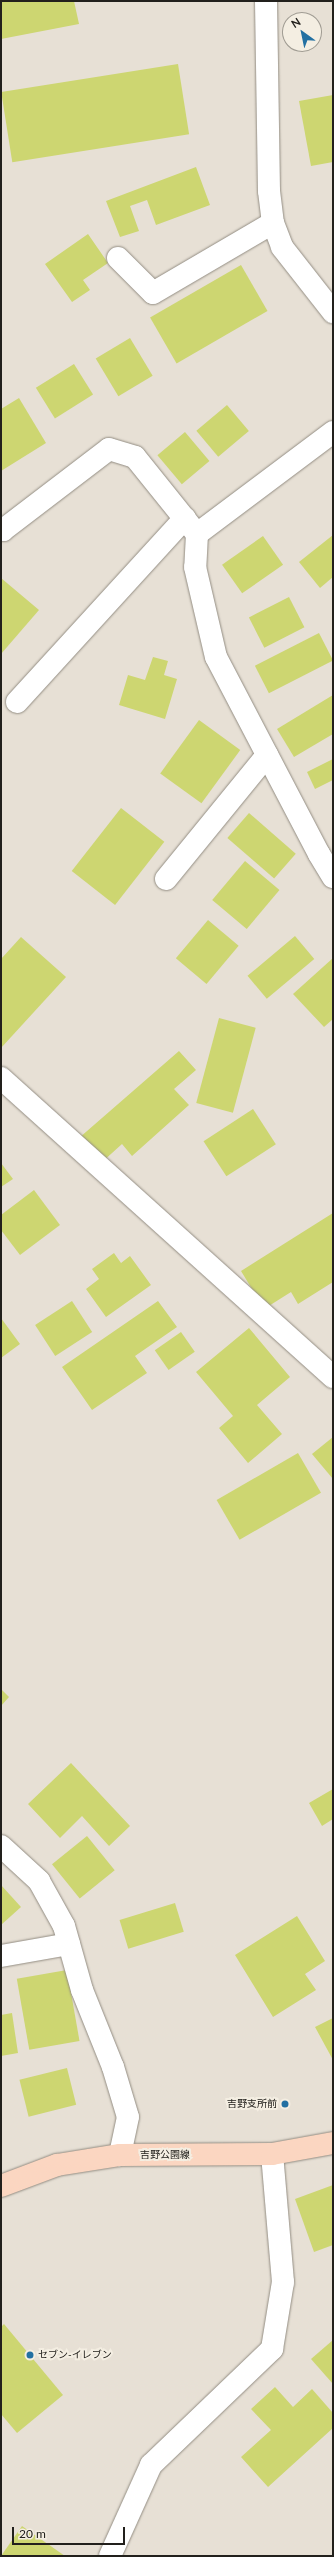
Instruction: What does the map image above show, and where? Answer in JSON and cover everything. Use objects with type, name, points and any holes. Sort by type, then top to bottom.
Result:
[{"type":"main road","name":"吉野公園線","points":[[1,2186],[58,2165],[120,2155],[272,2154],[333,2143]]},
{"type":"street","points":[[266,1],[269,191],[273,223],[282,247],[333,312]]},
{"type":"street","points":[[118,258],[153,293],[273,223]]},
{"type":"street","points":[[17,702],[191,526],[333,432]]},
{"type":"street","points":[[2,530],[109,449],[134,457],[191,526],[195,567],[216,657],[267,756],[333,877]]},
{"type":"street","points":[[166,880],[267,756]]},
{"type":"street","points":[[1,1078],[333,1377]]},
{"type":"street","points":[[1,1846],[39,1881],[64,1926],[82,1990],[113,2067],[128,2117],[120,2155]]},
{"type":"street","points":[[1,1956],[69,1944]]},
{"type":"street","points":[[110,2556],[151,2465],[272,2349],[284,2282],[272,2154]]},
{"type":"building","points":[[1,1],[74,1],[79,24],[1,39]]},
{"type":"building","points":[[178,64],[189,134],[12,162],[1,92]]},
{"type":"building","points":[[333,95],[333,162],[311,166],[299,101]]},
{"type":"building","points":[[196,167],[210,205],[156,225],[147,200],[130,206],[139,231],[120,237],[106,201]]},
{"type":"building","points":[[88,234],[108,263],[83,280],[90,290],[72,302],[45,264]]},
{"type":"building","points":[[241,265],[268,311],[177,363],[150,318]]},
{"type":"building","points":[[130,338],[153,376],[118,396],[96,359]]},
{"type":"building","points":[[74,364],[93,395],[55,418],[36,388]]},
{"type":"building","points":[[19,398],[46,443],[1,471],[1,409]]},
{"type":"building","points":[[227,405],[249,431],[218,457],[196,431]]},
{"type":"building","points":[[185,432],[209,461],[182,484],[157,455]]},
{"type":"building","points":[[333,535],[333,577],[320,588],[299,562]]},
{"type":"building","points":[[263,536],[283,565],[242,593],[222,565]]},
{"type":"building","points":[[1,578],[39,610],[1,654]]},
{"type":"building","points":[[289,597],[304,627],[264,648],[249,617]]},
{"type":"building","points":[[319,633],[333,661],[269,693],[255,666]]},
{"type":"building","points":[[153,657],[168,661],[164,675],[177,679],[165,719],[119,705],[128,675],[145,680]]},
{"type":"building","points":[[333,695],[333,734],[294,757],[277,729]]},
{"type":"building","points":[[199,720],[240,750],[201,803],[160,773]]},
{"type":"building","points":[[333,759],[333,780],[315,789],[307,772]]},
{"type":"building","points":[[121,808],[164,842],[115,905],[72,871]]},
{"type":"building","points":[[249,813],[296,854],[274,879],[227,838]]},
{"type":"building","points":[[245,861],[279,890],[247,929],[212,900]]},
{"type":"building","points":[[208,920],[239,946],[207,984],[176,958]]},
{"type":"building","points":[[295,936],[314,959],[267,999],[248,976]]},
{"type":"building","points":[[21,937],[66,977],[1,1048],[1,959]]},
{"type":"building","points":[[333,958],[333,1019],[324,1027],[293,994]]},
{"type":"building","points":[[219,1018],[256,1028],[233,1113],[196,1103]]},
{"type":"building","points":[[179,1051],[196,1070],[174,1089],[189,1105],[132,1156],[122,1144],[101,1163],[79,1138]]},
{"type":"building","points":[[253,1109],[276,1144],[226,1176],[204,1141]]},
{"type":"building","points":[[1,1163],[13,1179],[1,1187]]},
{"type":"building","points":[[34,1190],[60,1225],[20,1255],[1,1230],[1,1215]]},
{"type":"building","points":[[333,1213],[333,1282],[298,1304],[291,1292],[264,1309],[241,1271]]},
{"type":"building","points":[[114,1253],[121,1263],[130,1256],[151,1285],[106,1317],[86,1289],[99,1279],[92,1269]]},
{"type":"building","points":[[72,1301],[92,1332],[55,1356],[35,1325]]},
{"type":"building","points":[[158,1301],[177,1327],[135,1356],[147,1373],[92,1410],[62,1367]]},
{"type":"building","points":[[1,1318],[20,1344],[1,1358]]},
{"type":"building","points":[[249,1328],[290,1377],[257,1405],[282,1434],[248,1463],[219,1428],[233,1416],[196,1372]]},
{"type":"building","points":[[181,1332],[195,1352],[169,1370],[155,1350]]},
{"type":"building","points":[[333,1437],[333,1479],[312,1454]]},
{"type":"building","points":[[298,1453],[321,1493],[240,1540],[217,1500]]},
{"type":"building","points":[[1,1689],[9,1697],[1,1706]]},
{"type":"building","points":[[71,1763],[130,1826],[109,1846],[82,1816],[60,1838],[28,1804]]},
{"type":"building","points":[[333,1789],[333,1819],[322,1826],[309,1803]]},
{"type":"building","points":[[87,1836],[115,1870],[80,1899],[52,1864]]},
{"type":"building","points":[[1,1885],[21,1907],[1,1925]]},
{"type":"building","points":[[175,1903],[184,1932],[128,1949],[120,1920]]},
{"type":"building","points":[[297,1916],[325,1961],[305,1974],[316,1990],[273,2017],[235,1955]]},
{"type":"building","points":[[67,1970],[80,2041],[29,2050],[17,1979]]},
{"type":"building","points":[[12,2013],[18,2053],[1,2056],[1,2015]]},
{"type":"building","points":[[333,2018],[333,2060],[315,2027]]},
{"type":"building","points":[[67,2068],[76,2105],[29,2117],[19,2080]]},
{"type":"building","points":[[333,2185],[333,2245],[314,2252],[295,2199]]},
{"type":"building","points":[[4,2324],[63,2395],[17,2433],[1,2414],[1,2327]]},
{"type":"building","points":[[333,2340],[333,2384],[311,2359]]},
{"type":"building","points":[[275,2387],[293,2407],[312,2389],[333,2413],[333,2428],[268,2487],[241,2457],[271,2430],[251,2409]]},
{"type":"building","points":[[22,2526],[65,2556],[1,2556]]},
{"type":"place","name":"吉野支所前","points":[[285,2104]]},
{"type":"place","name":"セブン-イレブン","points":[[30,2355]]}]
